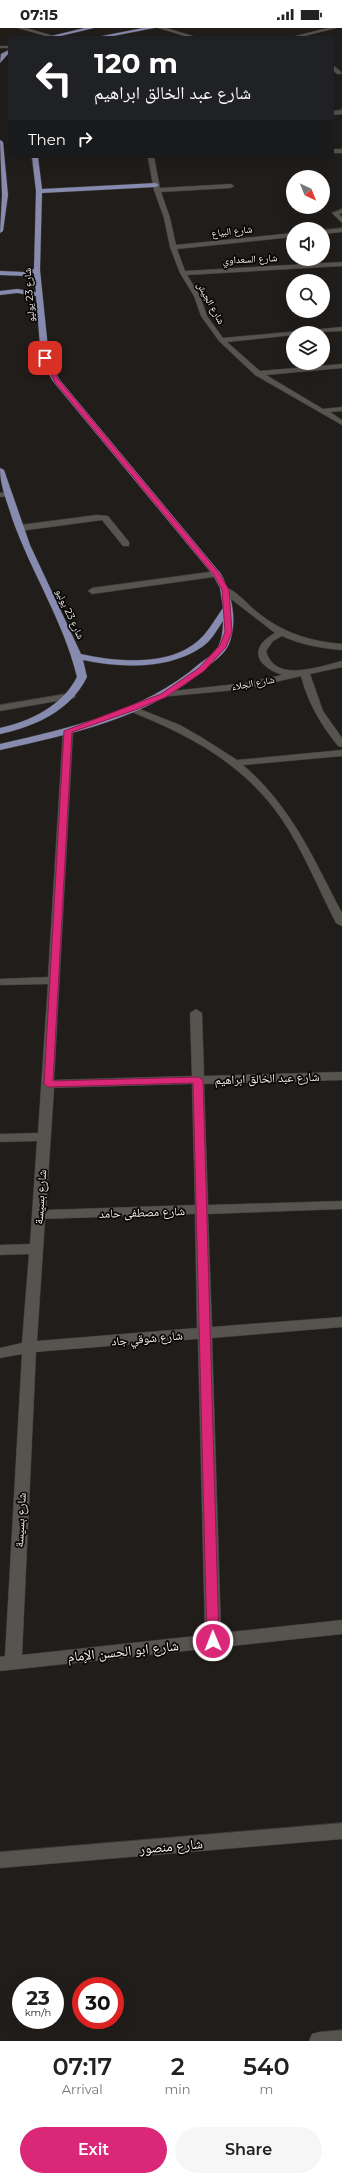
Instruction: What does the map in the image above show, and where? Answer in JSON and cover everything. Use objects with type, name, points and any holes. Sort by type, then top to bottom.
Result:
[{"type":"main road","points":[[56,36],[92,28]]},
{"type":"main road","points":[[106,36],[152,28]]},
{"type":"main road","points":[[0,61],[3,55],[8,52]]},
{"type":"main road","points":[[0,142],[2,195],[0,231]]},
{"type":"main road","name":"شارع 23 يوليو","points":[[35,158],[39,191],[37,270],[45,358],[50,372],[216,574],[225,590],[227,609]]},
{"type":"main road","points":[[39,191],[156,188]]},
{"type":"main road","points":[[0,274],[17,275],[37,270]]},
{"type":"main road","points":[[0,293],[26,292],[40,295]]},
{"type":"main road","name":"شارع 23 يوليو","points":[[0,470],[4,494],[77,656]]},
{"type":"main road","points":[[0,731],[32,721],[53,710],[71,696],[82,677],[77,656],[97,661],[119,662],[164,659],[183,653],[198,645],[209,636],[227,609]]},
{"type":"main road","name":"شارع الجلاء","points":[[0,747],[68,731],[132,709],[163,695],[201,669],[224,646],[228,632],[227,609]]},
{"type":"street","points":[[20,28],[48,36]]},
{"type":"street","points":[[161,28],[190,36]]},
{"type":"street","points":[[301,36],[334,28]]},
{"type":"street","points":[[334,68],[339,73]]},
{"type":"street","name":"شارع الجيش","points":[[150,158],[156,188],[167,218],[173,247],[183,273],[197,296],[204,316],[221,340],[258,373],[342,423]]},
{"type":"street","points":[[156,188],[231,186]]},
{"type":"street","points":[[342,211],[336,213],[342,221]]},
{"type":"street","points":[[330,231],[342,230]]},
{"type":"street","name":"شارع البياع","points":[[173,247],[286,236]]},
{"type":"street","name":"شارع السعداوي","points":[[183,273],[342,264]]},
{"type":"street","points":[[330,330],[342,329]]},
{"type":"street","points":[[221,340],[286,334]]},
{"type":"street","points":[[258,373],[342,366]]},
{"type":"street","points":[[321,411],[342,410]]},
{"type":"street","points":[[20,528],[97,517],[105,518],[126,544]]},
{"type":"street","points":[[92,591],[216,574]]},
{"type":"street","points":[[225,590],[271,628],[280,633],[312,644],[342,647]]},
{"type":"street","points":[[280,633],[267,640],[261,650],[262,655],[268,665],[292,675]]},
{"type":"street","name":"شارع الجلاء","points":[[163,695],[246,686],[342,664]]},
{"type":"street","points":[[305,673],[309,692],[318,712],[342,744]]},
{"type":"street","points":[[0,708],[71,696]]},
{"type":"street","points":[[132,709],[189,733],[236,763],[254,780],[285,818],[342,923]]},
{"type":"street","name":"شارع بسيسة","points":[[7,1664],[48,1084],[68,731]]},
{"type":"street","points":[[236,763],[342,752]]},
{"type":"street","points":[[0,982],[54,980]]},
{"type":"street","points":[[196,1013],[213,1641]]},
{"type":"street","name":"شارع عبد الخالق ابراهيم","points":[[48,1084],[342,1076]]},
{"type":"street","points":[[0,1138],[44,1137]]},
{"type":"street","name":"شارع مصطفى حامد","points":[[39,1215],[342,1205]]},
{"type":"street","points":[[0,1250],[36,1249]]},
{"type":"street","name":"شارع شوقي جاد","points":[[0,1353],[29,1348],[342,1322]]},
{"type":"street","name":"شارع ابو الحسن الإمام","points":[[7,1664],[342,1627]]},
{"type":"street","name":"شارع منصور","points":[[0,1860],[342,1831]]},
{"type":"street","points":[[319,2041],[342,2039]]},
{"type":"route","points":[[45,358],[50,372],[56,380],[216,574],[225,590],[228,632],[224,646],[201,669],[182,684],[163,695],[132,709],[68,731],[48,1084],[198,1080],[213,1641]]}]
